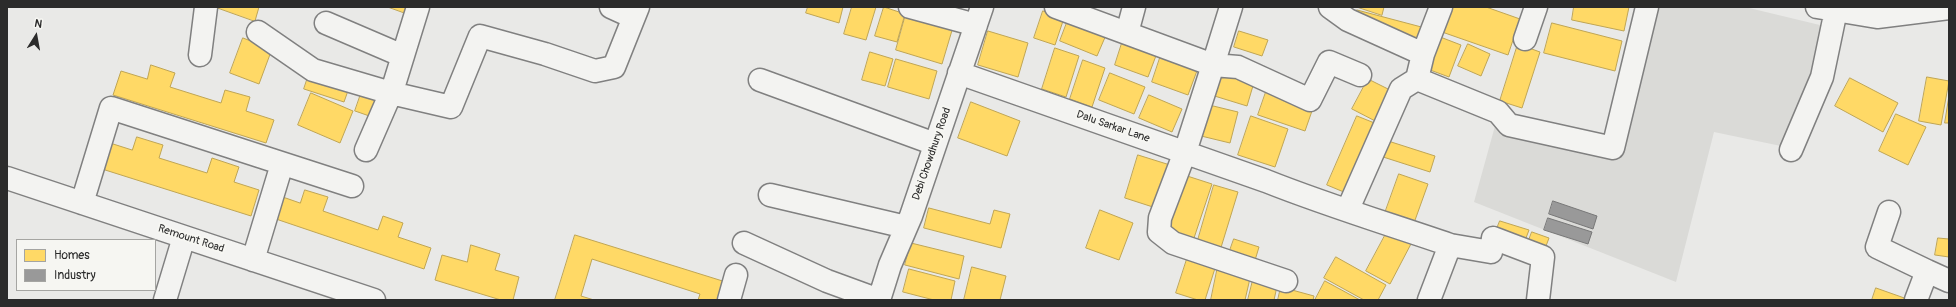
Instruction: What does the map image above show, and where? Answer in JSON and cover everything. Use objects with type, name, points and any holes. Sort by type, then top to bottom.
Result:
[{"type":"street","points":[[200,55],[206,7]]},
{"type":"street","points":[[366,150],[391,93],[418,7]]},
{"type":"street","points":[[258,32],[313,70],[391,93],[451,107],[480,36],[545,54],[595,71],[614,67],[635,12],[611,7]]},
{"type":"street","points":[[910,7],[979,16]]},
{"type":"street","points":[[1127,33],[1134,7]]},
{"type":"street","points":[[1231,7],[1185,152],[1160,218],[1159,232],[1173,243],[1286,281]]},
{"type":"street","points":[[1330,7],[1351,14],[1423,54]]},
{"type":"street","points":[[1348,209],[1401,89],[1417,79],[1423,54],[1441,7]]},
{"type":"street","points":[[1525,39],[1536,7]]},
{"type":"street","points":[[1417,79],[1498,112],[1509,125],[1613,148],[1647,7]]},
{"type":"street","points":[[1062,8],[1212,64],[1238,67],[1310,100],[1329,62],[1360,76]]},
{"type":"street","points":[[1791,150],[1822,77],[1827,8],[1858,10],[1878,17],[1949,8]]},
{"type":"street","name":"Debi Chowdhury Road","points":[[879,300],[890,265],[906,227],[979,16]]},
{"type":"street","points":[[326,23],[403,56]]},
{"type":"street","name":"Dalu Sarkar Lane","points":[[959,74],[1450,246],[1491,252],[1493,238],[1544,257],[1538,300]]},
{"type":"street","points":[[760,80],[935,144]]},
{"type":"street","points":[[82,203],[111,108],[352,186]]},
{"type":"street","points":[[253,260],[282,164]]},
{"type":"street","name":"Remount Road","points":[[7,178],[374,300]]},
{"type":"street","points":[[770,195],[906,227]]},
{"type":"street","points":[[1889,212],[1877,247],[1949,281]]},
{"type":"street","points":[[165,300],[184,237]]},
{"type":"street","points":[[744,243],[826,281],[879,300]]},
{"type":"street","points":[[1430,300],[1450,246]]},
{"type":"street","points":[[1916,300],[1928,271]]},
{"type":"street","points":[[729,300],[736,275]]},
{"type":"shaded area","points":[[1651,7],[1745,7],[1824,26],[1818,71],[1781,146],[1714,132],[1676,282],[1474,202],[1495,126],[1617,154]]},
{"type":"building: Homes","points":[[215,7],[259,7],[255,21]]},
{"type":"building: Homes","points":[[388,7],[414,7],[411,15]]},
{"type":"building: Homes","points":[[808,7],[843,7],[839,23],[806,13]]},
{"type":"building: Homes","points":[[852,7],[876,7],[866,40],[844,34]]},
{"type":"building: Homes","points":[[884,7],[905,14],[897,42],[875,36]]},
{"type":"building: Homes","points":[[1357,7],[1384,7],[1382,15]]},
{"type":"building: Homes","points":[[1451,7],[1486,7],[1520,19],[1508,55],[1442,32]]},
{"type":"building: Homes","points":[[1574,7],[1629,7],[1624,31],[1572,20]]},
{"type":"building: Homes","points":[[1357,10],[1429,29],[1421,49],[1354,21]]},
{"type":"building: Homes","points":[[1043,11],[1064,18],[1055,45],[1034,38]]},
{"type":"building: Homes","points":[[906,14],[953,27],[942,64],[896,50]]},
{"type":"building: Homes","points":[[1068,20],[1106,35],[1097,56],[1060,41]]},
{"type":"building: Homes","points":[[1552,23],[1622,41],[1615,71],[1544,53]]},
{"type":"building: Homes","points":[[988,31],[1028,43],[1018,77],[978,65]]},
{"type":"building: Homes","points":[[1239,31],[1268,40],[1262,56],[1234,47]]},
{"type":"building: Homes","points":[[1435,35],[1461,45],[1449,77],[1422,67]]},
{"type":"building: Homes","points":[[243,38],[272,49],[259,84],[230,73]]},
{"type":"building: Homes","points":[[1123,40],[1157,53],[1148,77],[1115,65]]},
{"type":"building: Homes","points":[[1468,44],[1490,54],[1481,76],[1458,66]]},
{"type":"building: Homes","points":[[1518,44],[1540,52],[1522,108],[1500,101]]},
{"type":"building: Homes","points":[[1055,48],[1079,56],[1066,97],[1042,89]]},
{"type":"building: Homes","points":[[870,52],[893,59],[885,86],[862,80]]},
{"type":"building: Homes","points":[[1161,55],[1198,68],[1188,95],[1152,82]]},
{"type":"building: Homes","points":[[896,59],[937,71],[929,99],[888,87]]},
{"type":"building: Homes","points":[[1083,60],[1105,68],[1092,107],[1070,99]]},
{"type":"building: Homes","points":[[151,65],[175,73],[170,87],[221,103],[225,90],[250,97],[246,111],[274,120],[266,143],[113,95],[121,71],[147,79]]},
{"type":"building: Homes","points":[[1216,68],[1255,79],[1247,106],[1208,94]]},
{"type":"building: Homes","points":[[310,71],[350,85],[344,102],[304,89]]},
{"type":"building: Homes","points":[[1110,73],[1145,87],[1134,114],[1099,100]]},
{"type":"building: Homes","points":[[1927,77],[1949,81],[1941,125],[1919,121]]},
{"type":"building: Homes","points":[[1850,78],[1898,103],[1883,132],[1835,106]]},
{"type":"building: Homes","points":[[1368,79],[1398,94],[1383,125],[1352,109]]},
{"type":"building: Homes","points":[[363,88],[386,95],[378,119],[355,111]]},
{"type":"building: Homes","points":[[1266,92],[1313,108],[1305,131],[1258,115]]},
{"type":"building: Homes","points":[[311,93],[353,111],[340,143],[298,125]]},
{"type":"building: Homes","points":[[1149,95],[1182,109],[1172,132],[1139,118]]},
{"type":"building: Homes","points":[[1949,96],[1949,123],[1945,123]]},
{"type":"building: Homes","points":[[971,102],[1020,121],[1007,156],[958,138]]},
{"type":"building: Homes","points":[[1205,104],[1238,112],[1230,143],[1197,135]]},
{"type":"building: Homes","points":[[1896,114],[1926,127],[1908,165],[1879,151]]},
{"type":"building: Homes","points":[[1251,116],[1288,129],[1275,167],[1238,155]]},
{"type":"building: Homes","points":[[1357,116],[1382,126],[1351,195],[1327,185]]},
{"type":"building: Homes","points":[[137,137],[163,145],[159,158],[207,173],[212,158],[239,167],[234,182],[259,190],[251,216],[102,169],[110,143],[132,150]]},
{"type":"building: Homes","points":[[1385,140],[1435,156],[1430,172],[1380,156]]},
{"type":"building: Homes","points":[[1138,155],[1170,165],[1156,208],[1125,198]]},
{"type":"building: Homes","points":[[1181,174],[1212,184],[1194,238],[1163,228]]},
{"type":"building: Homes","points":[[1399,174],[1428,184],[1414,223],[1385,213]]},
{"type":"building: Homes","points":[[1214,185],[1238,192],[1219,254],[1196,247]]},
{"type":"building: Homes","points":[[305,190],[328,197],[323,211],[378,230],[383,216],[403,223],[398,237],[431,248],[424,269],[270,217],[277,195],[300,203]]},
{"type":"building: Homes","points":[[929,208],[990,224],[994,210],[1010,214],[1001,248],[924,228]]},
{"type":"building: Homes","points":[[1100,210],[1133,223],[1119,260],[1086,248]]},
{"type":"building: Homes","points":[[1500,221],[1529,230],[1523,246],[1494,236]]},
{"type":"building: Homes","points":[[1388,230],[1412,242],[1390,284],[1366,271]]},
{"type":"building: Homes","points":[[1532,232],[1549,238],[1543,254],[1526,248]]},
{"type":"building: Homes","points":[[575,235],[729,283],[723,300],[698,300],[700,294],[592,259],[581,296],[594,300],[555,300]]},
{"type":"building: Homes","points":[[1938,238],[1949,239],[1949,257],[1935,255]]},
{"type":"building: Homes","points":[[1234,239],[1259,247],[1253,267],[1227,259]]},
{"type":"building: Homes","points":[[911,243],[964,256],[959,279],[905,265]]},
{"type":"building: Homes","points":[[471,245],[500,254],[495,270],[519,277],[513,300],[501,300],[435,280],[442,255],[467,262]]},
{"type":"building: Homes","points":[[1188,256],[1216,265],[1205,300],[1198,300],[1176,293]]},
{"type":"building: Homes","points":[[1336,257],[1386,285],[1378,300],[1364,300],[1324,278]]},
{"type":"building: Homes","points":[[1218,266],[1251,274],[1245,300],[1211,300]]},
{"type":"building: Homes","points":[[972,267],[1006,276],[1000,300],[964,300]]},
{"type":"building: Homes","points":[[909,269],[955,281],[951,300],[934,300],[903,292]]},
{"type":"building: Homes","points":[[1254,276],[1278,282],[1274,300],[1248,300]]},
{"type":"building: Homes","points":[[1325,281],[1360,300],[1315,300]]},
{"type":"building: Homes","points":[[1281,287],[1314,296],[1313,300],[1278,300]]},
{"type":"building: Homes","points":[[1876,288],[1910,300],[1872,300]]},
{"type":"building: Industry","points":[[1553,201],[1597,216],[1593,229],[1549,214]]},
{"type":"building: Industry","points":[[1548,218],[1592,232],[1588,244],[1544,230]]}]
